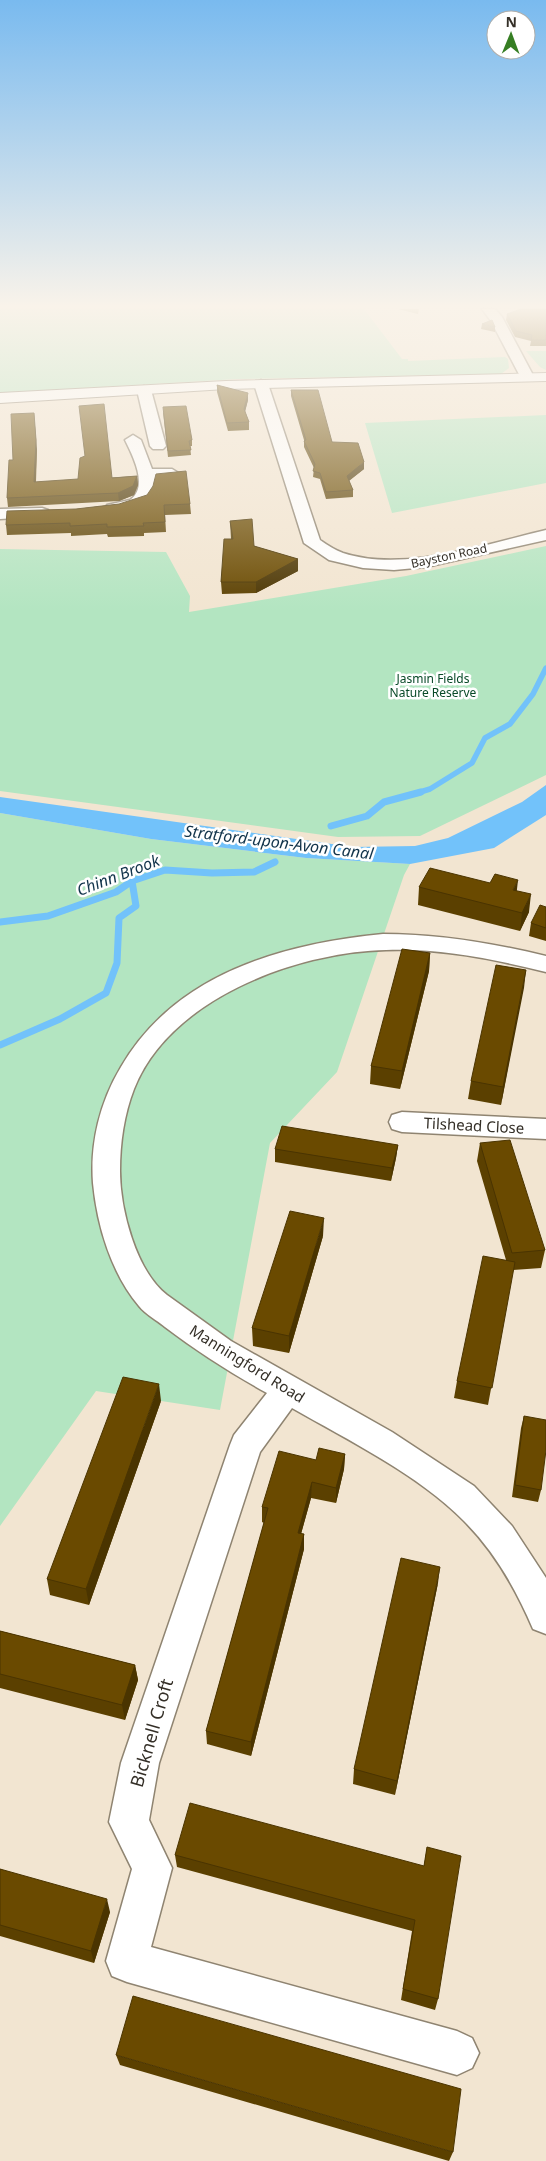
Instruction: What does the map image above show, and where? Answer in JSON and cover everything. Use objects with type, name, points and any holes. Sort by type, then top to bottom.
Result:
[{"type":"street","points":[[149,410],[158,446]]},
{"type":"street","name":"Bayston Road","points":[[268,410],[312,543],[320,550],[347,561],[402,565],[546,535]]},
{"type":"street","points":[[100,509],[137,503],[144,497],[147,488],[146,474],[140,454],[133,440]]},
{"type":"street","points":[[146,474],[172,474]]},
{"type":"street","points":[[0,514],[62,512]]},
{"type":"street","name":"Manningford Road","points":[[546,964],[452,944],[387,942],[340,946],[285,957],[259,967],[192,1003],[161,1029],[135,1060],[120,1089],[110,1122],[106,1155],[107,1185],[114,1230],[150,1299],[215,1347],[287,1391],[387,1444],[462,1497],[502,1540],[539,1598],[546,1617]]},
{"type":"street","name":"Tilshead Close","points":[[402,1122],[546,1129]]},
{"type":"street","name":"Bicknell Croft","points":[[287,1391],[246,1445],[140,1763],[129,1822],[152,1868],[128,1961],[457,2053]]},
{"type":"green space","points":[[546,415],[546,483],[392,513],[365,423]]},
{"type":"green space","name":"Jasmin Fields Nature Reserve","points":[[546,546],[546,775],[420,836],[338,837],[0,791],[0,549],[166,552],[190,596],[189,612],[406,576]]},
{"type":"green space","points":[[0,813],[151,839],[306,858],[410,864],[404,875],[337,1072],[270,1143],[220,1410],[96,1391],[0,1526]]},
{"type":"water","name":"Stratford-upon-Avon Canal","points":[[546,785],[546,815],[494,848],[410,864],[306,858],[151,839],[0,813],[0,797],[353,847],[415,846],[448,838],[522,802]]},
{"type":"building","points":[[79,410],[105,410],[112,478],[137,476],[133,486],[118,493],[7,498],[9,460],[13,460],[11,414],[34,413],[36,440],[34,482],[78,479],[80,458],[85,456]]},
{"type":"building","points":[[163,410],[187,410],[192,440],[189,441],[191,450],[168,451]]},
{"type":"building","points":[[224,410],[244,410],[249,422],[227,423]]},
{"type":"building","points":[[297,410],[323,410],[332,442],[358,443],[364,462],[347,476],[353,490],[326,492],[320,473],[313,471],[315,464],[304,441],[306,440]]},
{"type":"building","points":[[186,471],[190,504],[164,505],[165,522],[143,523],[144,526],[107,527],[107,524],[70,526],[70,523],[6,525],[7,511],[76,509],[119,504],[147,495],[153,486],[156,474]]},
{"type":"building","points":[[252,519],[254,546],[298,559],[256,582],[221,582],[224,539],[233,539],[230,521]]},
{"type":"building","points":[[430,868],[490,883],[495,874],[518,880],[513,890],[531,894],[522,913],[419,887]]},
{"type":"building","points":[[540,905],[546,907],[546,928],[531,923]]},
{"type":"building","points":[[402,949],[430,953],[402,1071],[371,1066]]},
{"type":"building","points":[[496,965],[526,970],[503,1087],[471,1081]]},
{"type":"building","points":[[282,1126],[398,1145],[392,1168],[275,1149]]},
{"type":"building","points":[[510,1140],[545,1250],[512,1253],[480,1143]]},
{"type":"building","points":[[290,1211],[324,1218],[289,1336],[252,1328]]},
{"type":"building","points":[[483,1256],[515,1262],[492,1388],[457,1381]]},
{"type":"building","points":[[123,1377],[159,1384],[86,1589],[47,1579]]},
{"type":"building","points":[[524,1416],[546,1420],[546,1450],[541,1490],[515,1485]]},
{"type":"building","points":[[319,1448],[345,1454],[336,1488],[312,1482],[298,1533],[304,1534],[251,1742],[206,1731],[268,1508],[262,1507],[279,1451],[316,1460]]},
{"type":"building","points":[[401,1558],[440,1567],[397,1781],[354,1769]]},
{"type":"building","points":[[0,1631],[135,1665],[122,1705],[0,1674]]},
{"type":"building","points":[[190,1803],[424,1866],[427,1847],[461,1856],[438,1999],[403,1989],[415,1920],[175,1855]]},
{"type":"building","points":[[0,1869],[107,1899],[91,1951],[0,1925]]},
{"type":"building","points":[[133,1996],[461,2089],[453,2152],[116,2055]]},
{"type":"waterway","name":"Chinn Brook","points":[[417,793],[430,789],[472,763],[485,738],[510,724],[533,694],[546,668]]},
{"type":"waterway","name":"Chinn Brook","points":[[331,826],[367,816],[384,802],[421,792]]},
{"type":"waterway","name":"Chinn Brook","points":[[132,881],[165,870],[212,873],[254,872],[275,862]]},
{"type":"waterway","name":"Chinn Brook","points":[[0,922],[48,916],[116,892],[132,881]]},
{"type":"waterway","points":[[0,1045],[60,1019],[106,993],[117,963],[119,918],[136,906],[132,881]]}]
